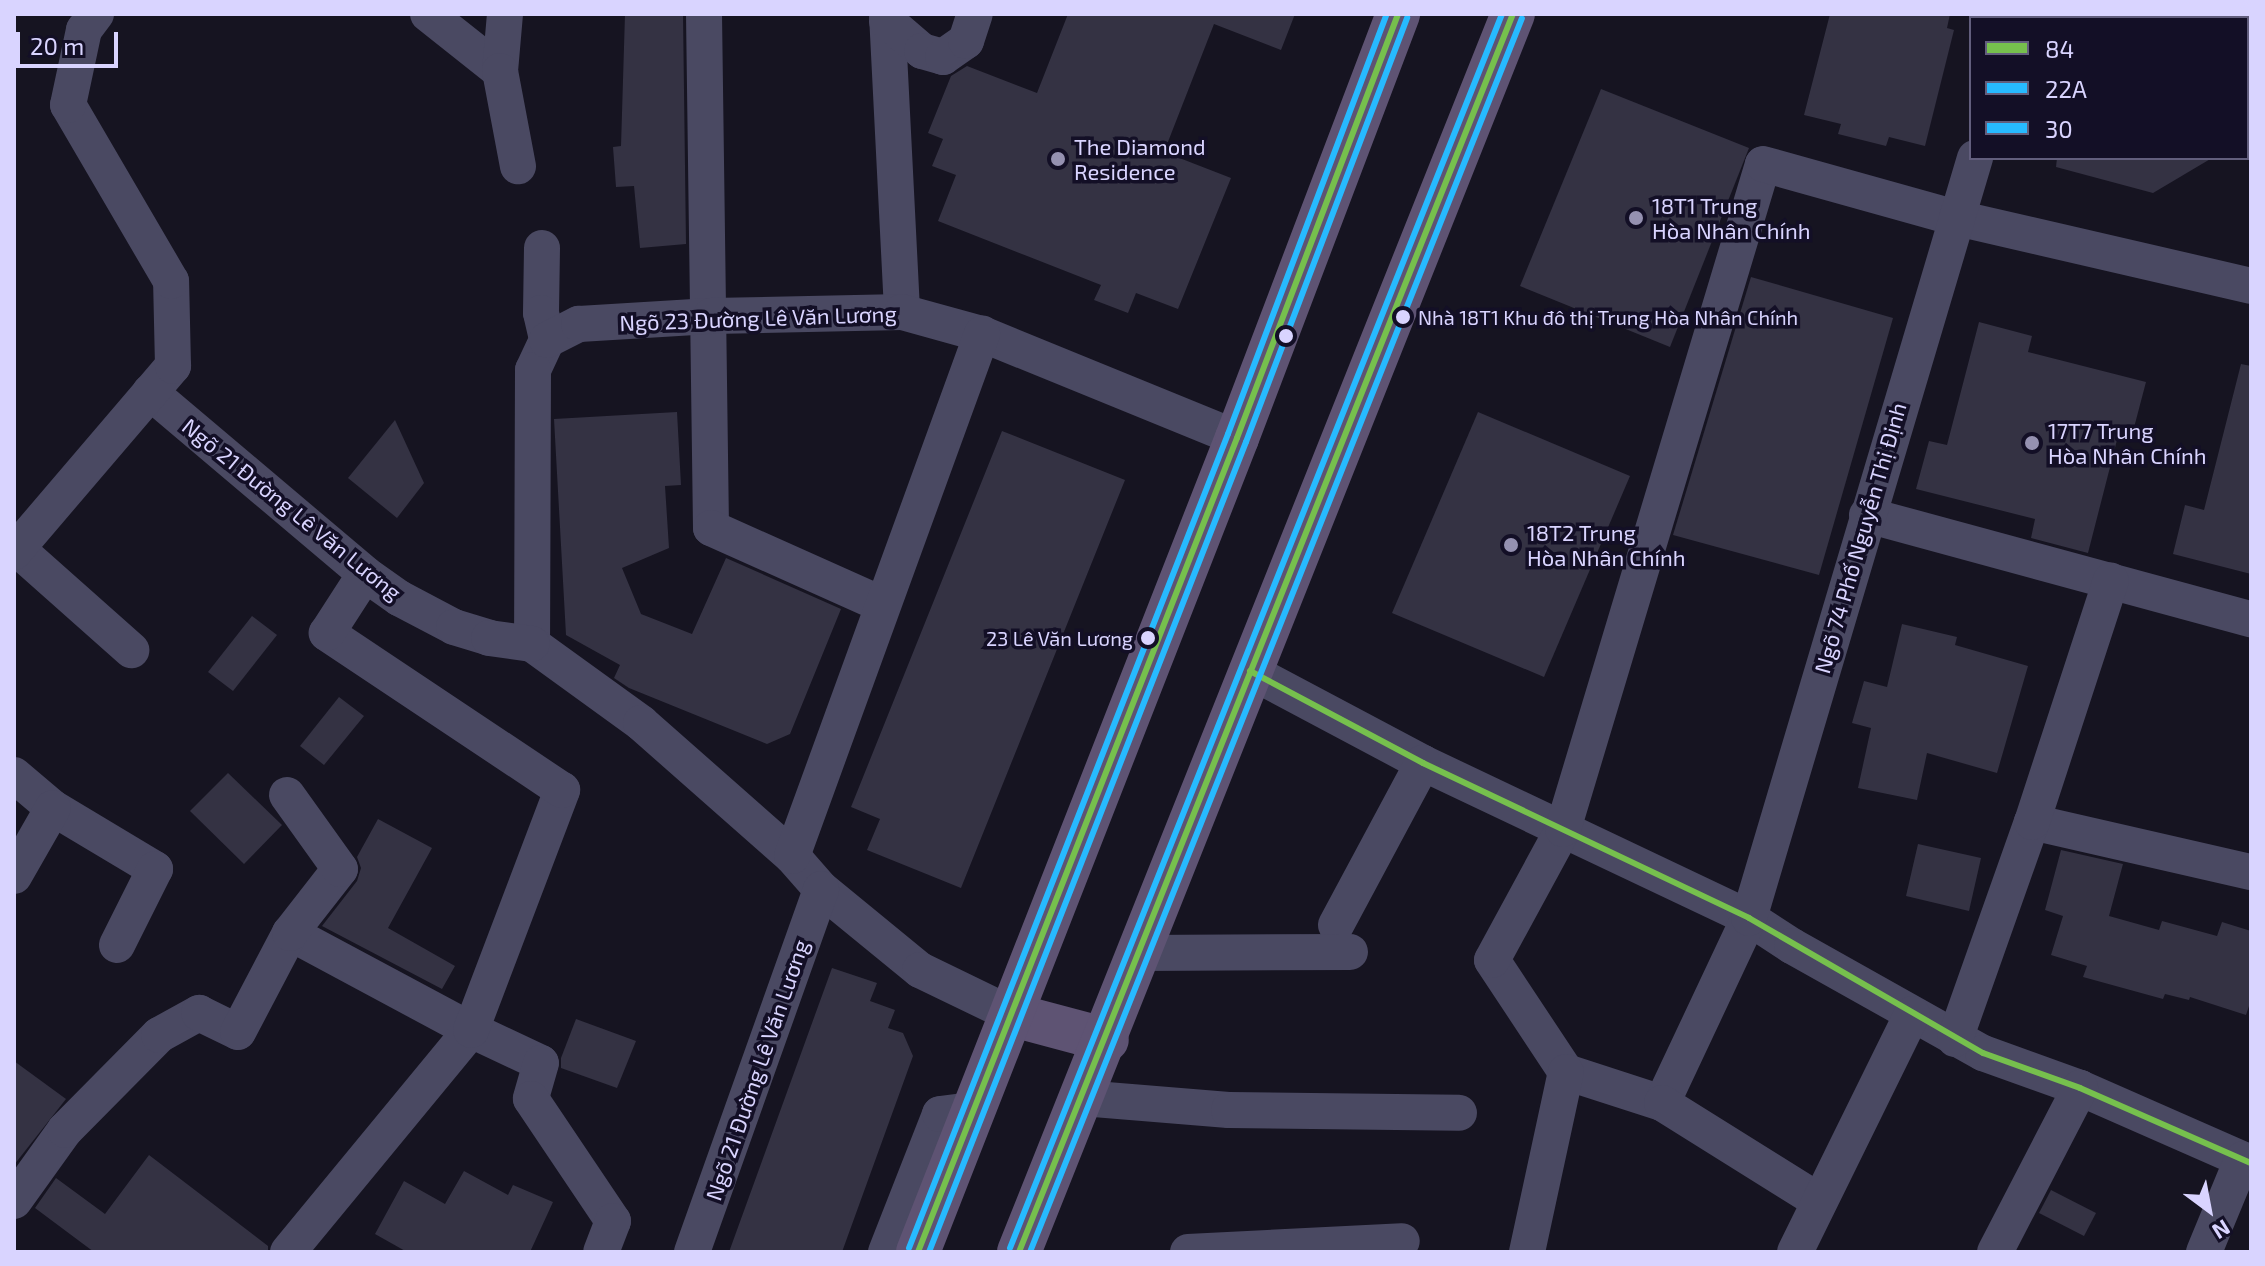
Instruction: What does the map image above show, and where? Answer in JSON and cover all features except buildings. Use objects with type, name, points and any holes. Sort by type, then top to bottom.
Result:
[{"type":"main road","points":[[918,1252],[1237,438],[1398,14]]},
{"type":"main road","points":[[1019,1252],[1107,1040],[1250,671],[1513,14]]},
{"type":"main road","points":[[1013,1015],[1107,1040]]},
{"type":"street","points":[[428,14],[500,71]]},
{"type":"street","points":[[505,14],[500,71],[518,166]]},
{"type":"street","points":[[704,14],[711,316],[711,528],[883,605]]},
{"type":"street","points":[[887,18],[922,51],[943,57],[966,41],[975,14]]},
{"type":"street","points":[[887,18],[902,312]]},
{"type":"street","points":[[81,19],[68,105],[171,281],[173,366],[15,549],[131,650]]},
{"type":"street","name":"Ngõ 74 Phố Nguyễn Thị Định","points":[[1662,1103],[1749,918],[1974,160]]},
{"type":"street","points":[[1912,1014],[1806,1227],[1662,1103],[1566,1072],[1492,960],[1563,829],[1763,164],[1957,218],[2251,286]]},
{"type":"street","points":[[532,644],[533,370],[547,340],[541,313],[542,248]]},
{"type":"street","name":"Ngõ 23 Đường Lê Văn Lương","points":[[547,340],[579,324],[711,316],[902,312],[982,334],[1237,438]]},
{"type":"street","points":[[792,856],[982,334]]},
{"type":"street","name":"Ngõ 21 Đường Lê Văn Lương","points":[[150,392],[365,574],[423,613],[454,627],[489,638],[532,644],[641,723],[792,856],[821,889],[920,970],[1013,1015]]},
{"type":"street","points":[[1867,515],[2251,619]]},
{"type":"street","points":[[288,1252],[471,1030],[562,790],[327,633],[365,574]]},
{"type":"street","points":[[1955,1039],[2032,822],[2111,581]]},
{"type":"street","points":[[1250,671],[1423,763],[1749,918],[1983,1053],[2080,1088],[2247,1162],[2204,1252]]},
{"type":"street","points":[[1140,953],[1343,939],[1423,763]]},
{"type":"street","points":[[14,775],[53,808],[155,869],[117,945]]},
{"type":"street","points":[[14,1201],[65,1130],[159,1035],[199,1013],[238,1032],[290,933],[340,869],[287,795]]},
{"type":"street","points":[[14,876],[53,808]]},
{"type":"street","points":[[2032,822],[2251,872]]},
{"type":"street","name":"Ngõ 21 Đường Lê Văn Lương","points":[[692,1252],[821,889]]},
{"type":"street","points":[[290,933],[471,1030],[541,1063],[531,1099],[613,1221],[601,1252]]},
{"type":"street","points":[[1527,1252],[1566,1072]]},
{"type":"street","points":[[1995,1252],[2080,1088]]},
{"type":"street","points":[[1082,1098],[1229,1110],[1459,1113]]},
{"type":"street","points":[[886,1252],[940,1114],[975,1110]]},
{"type":"street","points":[[1188,1252],[1402,1241]]},
{"type":"transit line","name":"30","points":[[909,1248],[1228,434],[1387,14]]},
{"type":"transit line","name":"84","points":[[918,1252],[1237,438],[1398,14]]},
{"type":"transit line","name":"30","points":[[1010,1248],[1502,14]]},
{"type":"transit line","name":"84","points":[[1019,1252],[1513,14]]},
{"type":"transit line","name":"22A","points":[[929,1252],[1246,442],[1407,18]]},
{"type":"transit line","name":"22A","points":[[1030,1252],[1522,18]]},
{"type":"transit line","name":"84","points":[[1250,671],[1423,763],[1749,918],[1983,1053],[2080,1088],[2251,1163]]},
{"type":"place","name":"The Diamond Residence","points":[[1058,159]]},
{"type":"place","name":"18T1 Trung Hòa Nhân Chính","points":[[1636,218]]},
{"type":"place","name":"Nhà 18T1 Khu đô thị Trung Hòa Nhân Chính","points":[[1403,317]]},
{"type":"place","name":"17T7 Trung Hòa Nhân Chính","points":[[2032,443]]},
{"type":"place","name":"18T2 Trung Hòa Nhân Chính","points":[[1511,545]]},
{"type":"place","name":"23 Lê Văn Lương","points":[[1148,638]]}]
